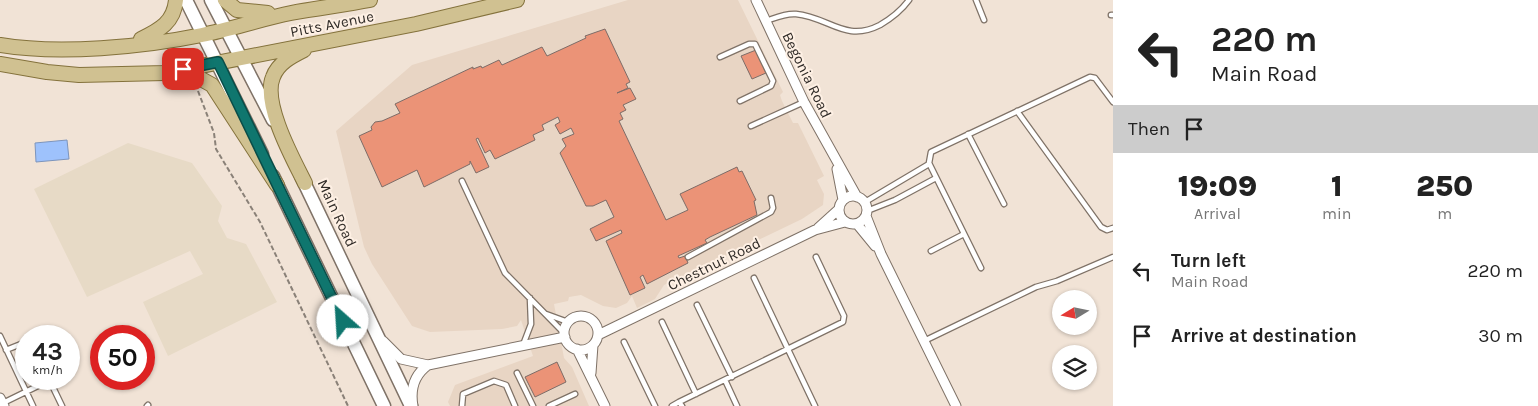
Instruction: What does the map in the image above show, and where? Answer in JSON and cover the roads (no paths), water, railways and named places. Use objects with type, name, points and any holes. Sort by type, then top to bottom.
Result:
[{"type":"main road","points":[[126,44],[158,31],[166,25],[171,19],[176,0]]},
{"type":"main road","points":[[186,0],[278,185],[384,406]]},
{"type":"main road","name":"Main Road","points":[[211,0],[305,183],[412,406]]},
{"type":"main road","points":[[225,0],[244,12],[290,13]]},
{"type":"main road","name":"Pitts Avenue","points":[[226,29],[290,13],[370,0]]},
{"type":"main road","name":"Pitts Avenue","points":[[241,57],[316,44],[478,11],[517,0]]},
{"type":"main road","points":[[0,45],[22,49],[59,50],[126,44],[204,34],[226,29]]},
{"type":"main road","points":[[305,183],[284,139],[270,88],[273,77],[283,62],[316,44]]},
{"type":"main road","points":[[165,73],[241,57]]},
{"type":"main road","points":[[0,64],[47,72],[79,74],[192,74],[212,86],[278,185]]},
{"type":"street","name":"Begonia Road","points":[[756,0],[804,102],[836,161],[864,206],[881,254],[956,406]]},
{"type":"street","name":"Begonia Road","points":[[836,161],[843,200]]},
{"type":"street","points":[[843,200],[864,206],[857,224],[845,222],[839,209],[843,200]]},
{"type":"street","name":"Chestnut Road","points":[[816,230],[839,209]]},
{"type":"street","name":"Chestnut Road","points":[[598,335],[816,230],[845,222]]},
{"type":"street","name":"Begonia Road","points":[[857,224],[881,254]]},
{"type":"street","points":[[591,373],[593,345],[598,335],[596,324],[582,316],[572,318],[568,322],[564,335],[568,343],[577,349],[591,373],[606,406]]},
{"type":"street","name":"Chestnut Road","points":[[596,324],[624,322]]},
{"type":"street","points":[[376,332],[401,359],[428,364],[564,335]]},
{"type":"street","points":[[577,349],[586,349],[593,345]]},
{"type":"street","points":[[412,406],[412,388],[416,378],[428,364]]},
{"type":"lane","points":[[766,21],[794,14],[858,32],[869,30],[892,18],[909,0]]},
{"type":"lane","points":[[976,0],[984,20]]},
{"type":"lane","points":[[720,57],[749,44],[755,44],[773,81],[772,86],[740,102]]},
{"type":"lane","points":[[981,268],[929,164],[928,157],[931,152],[1090,77],[1095,78],[1113,102]]},
{"type":"lane","points":[[751,126],[804,102]]},
{"type":"lane","points":[[1017,111],[1101,228],[1108,230],[1113,228]]},
{"type":"lane","points":[[968,134],[1004,204]]},
{"type":"lane","points":[[864,206],[882,191],[929,164]]},
{"type":"lane","points":[[864,206],[887,203],[936,178]]},
{"type":"lane","points":[[462,181],[505,273],[530,297],[542,313],[564,335]]},
{"type":"lane","points":[[882,191],[887,203]]},
{"type":"lane","points":[[688,257],[770,212],[773,208],[771,198]]},
{"type":"lane","points":[[930,251],[964,234]]},
{"type":"lane","points":[[672,406],[680,404],[724,380],[840,325],[844,319],[816,257]]},
{"type":"lane","points":[[923,342],[1036,287],[1057,281],[1113,257]]},
{"type":"lane","points":[[754,278],[815,406]]},
{"type":"lane","points":[[523,345],[531,324],[530,297]]},
{"type":"lane","points":[[697,305],[732,377]]},
{"type":"lane","points":[[542,313],[568,322]]},
{"type":"lane","points":[[662,322],[696,394]]},
{"type":"lane","points":[[0,336],[33,406]]},
{"type":"lane","points":[[624,342],[655,406]]},
{"type":"lane","points":[[6,350],[15,346]]},
{"type":"lane","points":[[517,373],[533,406]]},
{"type":"lane","points":[[724,380],[737,406]]},
{"type":"lane","points":[[462,406],[461,399],[463,394],[494,381],[506,386],[515,406]]},
{"type":"lane","points":[[2,402],[30,390]]},
{"type":"lane","points":[[54,390],[62,406]]},
{"type":"lane","points":[[549,406],[575,394]]},
{"type":"water","points":[[67,140],[69,159],[36,162],[35,143]]}]
